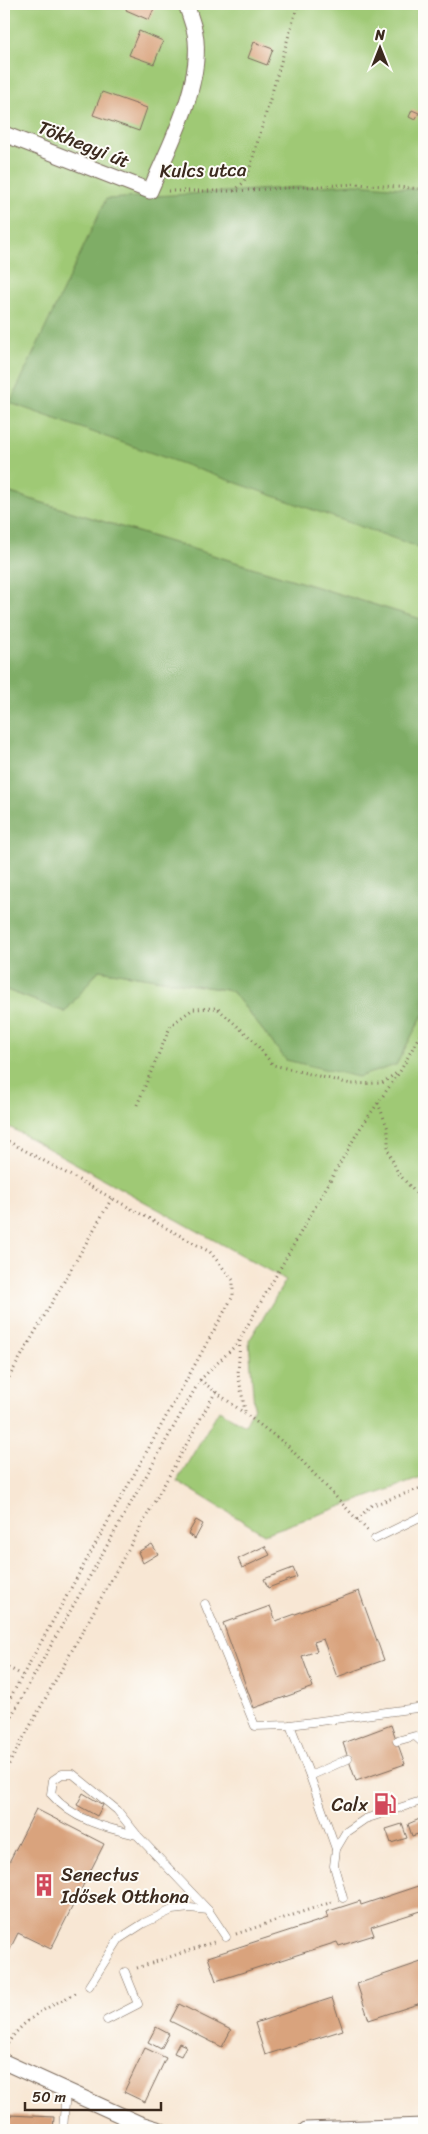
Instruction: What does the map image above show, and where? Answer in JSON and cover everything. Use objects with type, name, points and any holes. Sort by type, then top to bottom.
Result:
[{"type":"street","name":"Kulcs utca","points":[[150,191],[192,87],[195,66],[195,35],[186,4]]},
{"type":"street","name":"Tökhegyi út","points":[[4,134],[150,191]]},
{"type":"street","points":[[4,2062],[140,2124],[160,2130]]},
{"type":"street","points":[[306,2130],[424,2126]]},
{"type":"lane","points":[[375,1539],[424,1515]]},
{"type":"lane","points":[[205,1604],[256,1726],[290,1725],[424,1707]]},
{"type":"lane","points":[[290,1725],[336,1849]]},
{"type":"lane","points":[[397,1741],[415,1736],[424,1744]]},
{"type":"lane","points":[[310,1776],[348,1759]]},
{"type":"lane","points":[[137,1835],[106,1828],[68,1810],[51,1794],[53,1780],[62,1774],[73,1774],[116,1810],[208,1910],[226,1938]]},
{"type":"lane","points":[[342,1898],[334,1866],[336,1849],[346,1832],[365,1819],[424,1800]]},
{"type":"lane","points":[[89,1986],[119,1939],[144,1923],[172,1910],[190,1908],[208,1910]]},
{"type":"lane","points":[[107,2020],[138,2004],[125,1972]]},
{"type":"lane","points":[[63,2130],[66,2090]]},
{"type":"path","points":[[233,191],[243,184],[249,171],[298,4]]},
{"type":"path","name":"Kulcs utca","points":[[150,191],[233,191],[356,184],[424,189]]},
{"type":"path","points":[[137,1105],[171,1025],[193,1009],[217,1008],[253,1040],[273,1065],[351,1084],[382,1083],[401,1070]]},
{"type":"path","points":[[4,1729],[200,1380],[237,1344],[360,1130],[401,1070],[424,1027]]},
{"type":"path","points":[[378,1102],[388,1130],[388,1150],[398,1173],[424,1202]]},
{"type":"path","points":[[4,1139],[210,1252],[233,1280],[233,1296],[4,1709]]},
{"type":"path","points":[[4,1386],[112,1198]]},
{"type":"path","points":[[240,1339],[238,1374],[245,1412]]},
{"type":"path","points":[[200,1380],[245,1412],[286,1445],[375,1539]]},
{"type":"path","points":[[4,1773],[216,1391]]},
{"type":"path","points":[[357,1520],[370,1506],[424,1487]]},
{"type":"path","points":[[4,1664],[22,1675]]},
{"type":"path","points":[[125,1972],[342,1898]]},
{"type":"path","points":[[4,2050],[14,2033],[36,2014],[89,1986]]},
{"type":"green space","points":[[4,4],[424,4],[424,620],[4,491]]},
{"type":"green space","points":[[356,184],[424,190],[424,549],[10,403],[106,199]]},
{"type":"green space","points":[[4,491],[424,620],[424,1013],[396,1065],[358,1077],[286,1060],[232,991],[99,970],[65,1012],[4,989]]},
{"type":"green space","points":[[99,970],[232,991],[286,1060],[396,1065],[424,1013],[424,1477],[264,1534],[177,1481],[219,1410],[245,1425],[254,1407],[249,1341],[286,1280],[4,1124],[4,989],[65,1012]]},
{"type":"building","points":[[128,4],[156,4],[149,20],[126,10]]},
{"type":"building","points":[[139,31],[163,41],[154,64],[129,55]]},
{"type":"building","points":[[254,42],[273,49],[267,65],[248,58]]},
{"type":"building","points":[[102,92],[147,108],[139,131],[93,115]]},
{"type":"building","points":[[412,110],[419,113],[415,120],[409,117]]},
{"type":"building","points":[[196,1520],[203,1524],[195,1539],[188,1534]]},
{"type":"building","points":[[152,1544],[158,1554],[143,1563],[138,1552]]},
{"type":"building","points":[[265,1546],[270,1555],[242,1568],[238,1559]]},
{"type":"building","points":[[293,1568],[297,1577],[268,1588],[264,1579]]},
{"type":"building","points":[[359,1591],[384,1660],[337,1677],[323,1639],[314,1642],[317,1651],[302,1656],[313,1687],[254,1708],[223,1623],[270,1606],[276,1621]]},
{"type":"building","points":[[391,1725],[405,1764],[356,1781],[343,1743]]},
{"type":"building","points":[[83,1793],[103,1805],[97,1816],[77,1805]]},
{"type":"building","name":"Senectus Idősek Otthona","points":[[36,1809],[104,1844],[51,1949],[18,1933],[4,1961],[4,1872]]},
{"type":"building","points":[[422,1818],[424,1832],[412,1836],[408,1824]]},
{"type":"building","points":[[402,1824],[407,1838],[391,1843],[386,1829]]},
{"type":"building","points":[[424,1884],[424,1910],[371,1927],[374,1935],[339,1946],[337,1942],[216,1981],[208,1957],[328,1918],[326,1912],[360,1901],[361,1905]]},
{"type":"building","points":[[424,1961],[424,2002],[369,2020],[357,1984]]},
{"type":"building","points":[[332,1998],[343,2030],[265,2055],[255,2023]]},
{"type":"building","points":[[179,2004],[231,2030],[222,2047],[170,2021]]},
{"type":"building","points":[[156,2027],[169,2034],[161,2049],[148,2042]]},
{"type":"building","points":[[179,2043],[186,2046],[181,2056],[174,2053]]},
{"type":"building","points":[[145,2048],[166,2058],[145,2102],[124,2092]]},
{"type":"building","points":[[9,2115],[54,2117],[53,2130],[9,2130]]},
{"type":"place","name":"Calx","points":[[385,1804]]},
{"type":"place","name":"Senectus Idősek Otthona","points":[[44,1885]]}]
